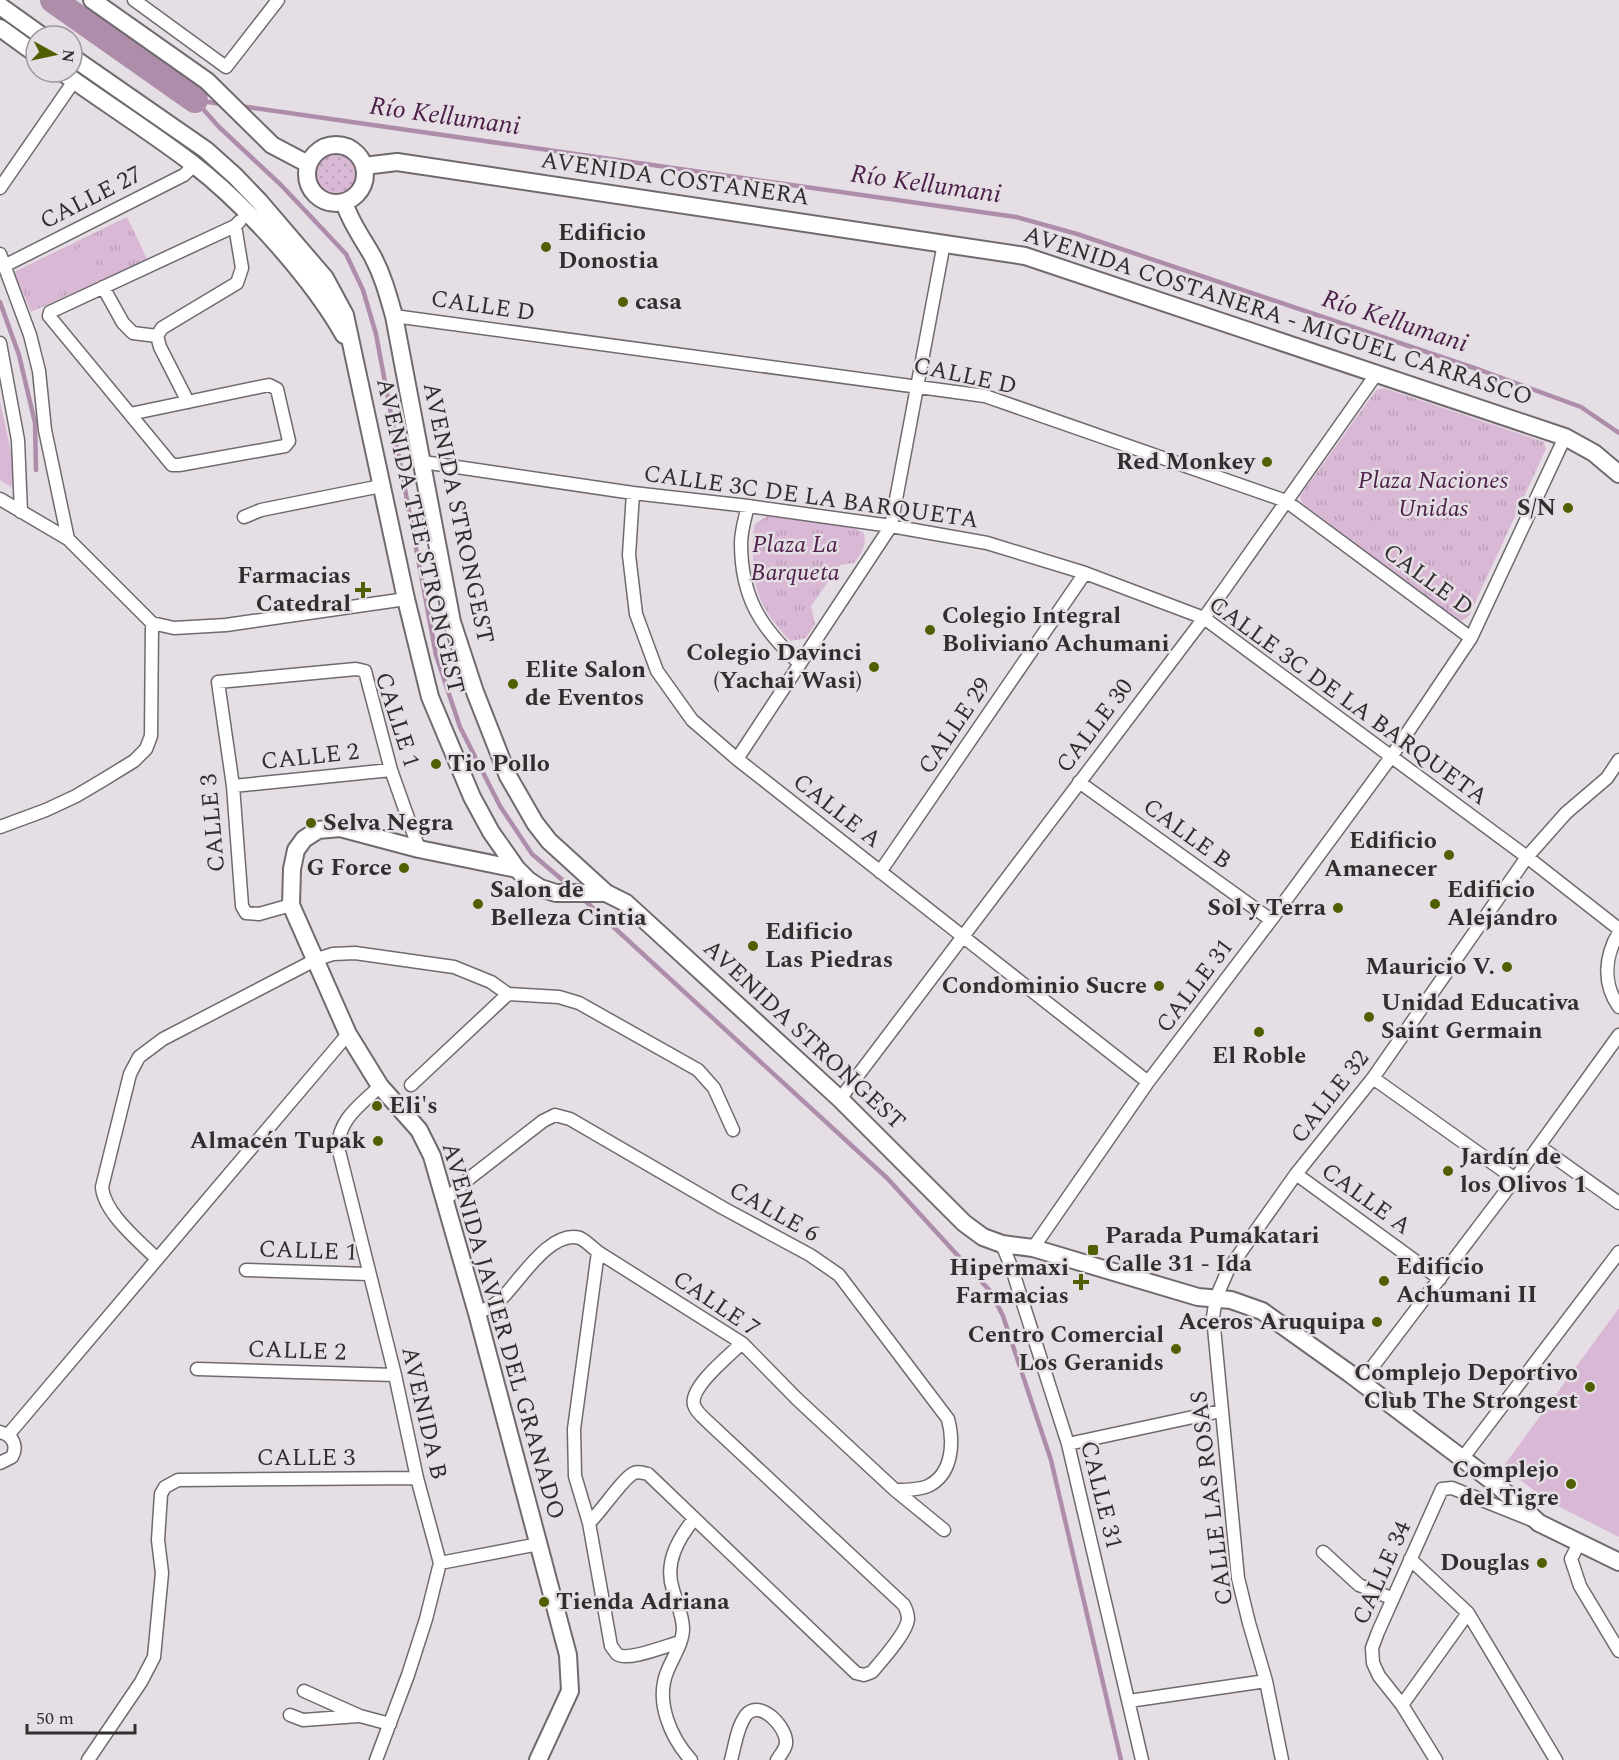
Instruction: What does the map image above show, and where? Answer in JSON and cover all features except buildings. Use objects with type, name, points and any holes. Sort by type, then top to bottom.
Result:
[{"type":"street","points":[[92,0],[207,81],[272,145],[308,164]]},
{"type":"street","points":[[135,0],[226,67],[278,0]]},
{"type":"street","points":[[0,6],[25,24]]},
{"type":"street","points":[[0,28],[24,45]]},
{"type":"street","name":"AVENIDA THE STRONGEST","points":[[84,66],[206,150],[259,201],[325,278],[345,315],[406,599],[430,697],[472,797],[486,824],[517,869],[540,888],[556,893],[599,893]]},
{"type":"street","points":[[0,188],[63,84]]},
{"type":"street","name":"AVENIDA THE STRONGEST","points":[[79,84],[194,165],[241,220],[319,297],[352,349]]},
{"type":"street","points":[[335,145],[345,146],[353,151],[360,157],[364,166],[365,173],[361,189],[351,200],[344,202],[334,204],[324,201],[316,196],[307,180],[308,164],[318,151],[335,145]]},
{"type":"street","points":[[194,165],[206,150]]},
{"type":"street","name":"AVENIDA COSTANERA","points":[[364,166],[397,162],[944,243]]},
{"type":"street","name":"CALLE 27","points":[[2,260],[184,175],[194,165]]},
{"type":"street","points":[[130,414],[269,385],[277,389],[288,444],[172,465],[130,414],[50,316],[50,312],[241,220],[259,201]]},
{"type":"street","name":"AVENIDA STRONGEST","points":[[344,202],[348,215],[366,244],[384,281],[394,316],[452,622],[475,692],[508,776],[535,823],[549,841],[599,893],[626,903],[840,1099],[964,1223],[983,1237],[1002,1244],[1033,1248],[1198,1297],[1232,1300],[1262,1311],[1496,1484],[1539,1522],[1619,1562]]},
{"type":"street","points":[[188,402],[160,347],[157,336],[162,328],[237,283],[242,268],[241,220]]},
{"type":"street","points":[[737,759],[891,526],[944,243]]},
{"type":"street","name":"AVENIDA COSTANERA - MIGUEL CARRASCO","points":[[944,243],[1025,256],[1565,436],[1594,453],[1619,474]]},
{"type":"street","points":[[2,260],[30,335],[39,371],[45,430],[68,538]]},
{"type":"street","points":[[103,287],[123,323],[133,333],[157,336]]},
{"type":"street","name":"CALLE D","points":[[394,316],[985,396],[1286,501],[1471,638]]},
{"type":"street","points":[[0,343],[18,440],[21,512]]},
{"type":"street","name":"CALLE 30","points":[[840,1099],[1204,618],[1377,373]]},
{"type":"street","name":"CALLE 31","points":[[1033,1248],[1148,1082],[1271,920],[1390,757],[1471,638],[1565,436]]},
{"type":"street","name":"CALLE 3C DE LA BARQUETA","points":[[423,462],[633,493],[891,526],[987,543],[1085,573],[1204,618],[1527,857],[1619,930]]},
{"type":"street","points":[[244,517],[261,510],[381,486]]},
{"type":"street","name":"CALLE A","points":[[633,493],[629,555],[636,614],[657,670],[692,720],[737,759],[879,872],[964,936],[1148,1082]]},
{"type":"street","points":[[0,500],[68,538],[152,623],[174,628],[226,625],[406,599]]},
{"type":"street","points":[[747,506],[741,541],[744,576],[751,599],[755,610],[774,640],[800,664]]},
{"type":"street","name":"CALLE 29","points":[[879,872],[1085,573]]},
{"type":"street","points":[[0,827],[76,796],[134,761],[146,749],[152,736],[150,672],[152,623]]},
{"type":"street","name":"CALLE 1","points":[[218,682],[356,669],[365,671],[391,770],[419,849]]},
{"type":"street","name":"CALLE 3","points":[[218,682],[232,786],[242,906],[246,913],[259,914],[291,905]]},
{"type":"street","name":"CALLE 32","points":[[1216,1298],[1228,1270],[1296,1174],[1373,1078],[1527,857],[1566,813],[1607,778],[1619,760]]},
{"type":"street","name":"CALLE 2","points":[[232,786],[391,770]]},
{"type":"street","name":"CALLE B","points":[[1079,782],[1271,920]]},
{"type":"street","name":"AVENIDA JAVIER DEL GRANADO","points":[[517,869],[419,849],[340,828],[318,830],[304,839],[296,850],[292,869],[291,905],[317,959],[348,1034],[380,1086],[419,1131],[432,1156],[445,1200],[568,1655],[570,1691],[538,1760]]},
{"type":"street","points":[[1619,930],[1611,947],[1606,967],[1609,987],[1619,1007]]},
{"type":"street","points":[[157,1259],[103,1199],[102,1187],[130,1074],[139,1058],[163,1039],[317,959],[333,954],[355,953],[454,967],[491,982],[508,994],[559,997],[579,1003],[698,1070],[714,1088],[733,1130]]},
{"type":"street","points":[[411,1085],[508,994]]},
{"type":"street","points":[[0,1463],[8,1461],[14,1453],[14,1443],[4,1434],[157,1259],[348,1034]]},
{"type":"street","points":[[1361,1382],[1515,1179],[1619,1035]]},
{"type":"street","points":[[1373,1078],[1515,1179]]},
{"type":"street","name":"AVENIDA B","points":[[375,1760],[390,1724],[426,1619],[440,1563],[417,1479],[395,1375],[340,1158],[338,1137],[344,1121],[380,1086]]},
{"type":"street","name":"CALLE 6","points":[[445,1200],[503,1151],[543,1121],[555,1115],[570,1119],[723,1208],[810,1255],[839,1275],[948,1419],[953,1436],[952,1447],[949,1462],[939,1478],[927,1486],[895,1490]]},
{"type":"street","points":[[1539,1146],[1619,1203]]},
{"type":"street","name":"CALLE A","points":[[1296,1174],[1440,1279]]},
{"type":"street","name":"CALLE 7","points":[[477,1313],[501,1300],[553,1244],[562,1239],[581,1239],[742,1344],[797,1399],[895,1490],[944,1530]]},
{"type":"street","name":"CALLE 31","points":[[1002,1244],[1068,1444],[1142,1760]]},
{"type":"street","points":[[598,1252],[574,1430],[575,1476],[589,1523],[611,1646],[616,1654],[635,1655],[680,1641]]},
{"type":"street","points":[[1462,1459],[1619,1252]]},
{"type":"street","name":"CALLE 1","points":[[246,1270],[368,1274]]},
{"type":"street","name":"CALLE LAS ROSAS","points":[[1216,1298],[1213,1317],[1238,1578],[1266,1681],[1282,1760]]},
{"type":"street","points":[[589,1523],[599,1514],[626,1479],[641,1472],[648,1474],[855,1673],[864,1675],[872,1672],[908,1622],[904,1605],[709,1423],[694,1404],[694,1395],[698,1386],[742,1344]]},
{"type":"street","name":"CALLE 2","points":[[197,1369],[395,1375]]},
{"type":"street","points":[[1068,1444],[1221,1411]]},
{"type":"street","name":"CALLE 3","points":[[88,1760],[141,1682],[154,1657],[162,1573],[158,1540],[161,1494],[165,1487],[178,1480],[417,1479]]},
{"type":"street","name":"CALLE 34","points":[[1436,1760],[1402,1705],[1379,1676],[1373,1663],[1372,1648],[1391,1598],[1442,1489],[1452,1488],[1539,1522]]},
{"type":"street","points":[[691,1760],[668,1725],[663,1697],[666,1674],[684,1633],[683,1620],[672,1586],[670,1562],[679,1538],[694,1519]]},
{"type":"street","points":[[1579,1543],[1571,1559],[1580,1586],[1619,1651]]},
{"type":"street","points":[[440,1563],[539,1544]]},
{"type":"street","points":[[1323,1552],[1359,1585],[1391,1598]]},
{"type":"street","points":[[1410,1559],[1468,1613],[1556,1760]]},
{"type":"street","points":[[1402,1705],[1468,1613]]},
{"type":"street","points":[[1129,1701],[1266,1681]]},
{"type":"street","points":[[304,1691],[360,1716],[390,1724]]},
{"type":"street","points":[[731,1760],[743,1721],[747,1714],[755,1710],[764,1711],[782,1726],[786,1736],[785,1747],[777,1760]]},
{"type":"street","points":[[290,1715],[303,1720],[360,1716]]},
{"type":"green space","points":[[336,151],[351,158],[358,173],[351,188],[336,195],[321,188],[314,173],[321,158]]},
{"type":"green space","points":[[127,217],[147,259],[31,312],[14,272]]},
{"type":"green space","points":[[87,244],[101,275],[42,302],[29,271]]},
{"type":"green space","name":"Plaza Naciones Unidas","points":[[1384,388],[1544,442],[1546,449],[1469,616],[1463,620],[1457,620],[1302,503],[1300,496],[1376,390]]},
{"type":"green space","points":[[0,401],[16,475],[11,487],[0,480]]},
{"type":"green space","name":"Plaza La Barqueta","points":[[770,514],[854,528],[864,533],[864,546],[854,563],[840,565],[811,606],[815,624],[806,638],[790,641],[773,621],[758,594],[754,571],[753,532],[755,524]]},
{"type":"green space","name":"Complejo Deportivo Club The Strongest","points":[[1619,1308],[1619,1537],[1548,1501],[1503,1467]]},
{"type":"waterway","points":[[53,0],[195,100]]},
{"type":"waterway","points":[[195,100],[219,127],[281,185],[346,254],[363,290],[376,334],[436,655],[460,727],[500,806],[532,854],[573,889]]},
{"type":"waterway","name":"Río Kellumani","points":[[195,100],[222,104]]},
{"type":"waterway","name":"Río Kellumani","points":[[240,106],[1016,217],[1077,234],[1480,370],[1581,407],[1619,433]]},
{"type":"waterway","points":[[0,302],[19,355],[35,423],[36,470]]},
{"type":"waterway","points":[[583,899],[887,1178],[991,1292],[1003,1316],[1051,1460],[1121,1760]]},
{"type":"place","name":"Edificio Donostia","points":[[546,247]]},
{"type":"place","name":"casa","points":[[623,302]]},
{"type":"place","name":"Red Monkey","points":[[1267,462]]},
{"type":"place","name":"S/N","points":[[1568,508]]},
{"type":"place","name":"Farmacias Catedral","points":[[363,590]]},
{"type":"place","name":"Colegio Integral Boliviano Achumani","points":[[930,630]]},
{"type":"place","name":"Colegio Davinci (Yachai Wasi)","points":[[874,667]]},
{"type":"place","name":"Elite Salon de Eventos","points":[[513,684]]},
{"type":"place","name":"Tio Pollo","points":[[436,764]]},
{"type":"place","name":"Selva Negra","points":[[311,823]]},
{"type":"place","name":"Edificio Amanecer","points":[[1449,855]]},
{"type":"place","name":"G Force","points":[[404,868]]},
{"type":"place","name":"Salon de Belleza Cintia","points":[[478,904]]},
{"type":"place","name":"Edificio Alejandro","points":[[1435,904]]},
{"type":"place","name":"Sol y Terra","points":[[1338,908]]},
{"type":"place","name":"Edificio Las Piedras","points":[[753,946]]},
{"type":"place","name":"Mauricio V.","points":[[1507,967]]},
{"type":"place","name":"Condominio Sucre","points":[[1159,986]]},
{"type":"place","name":"Unidad Educativa Saint Germain","points":[[1369,1017]]},
{"type":"place","name":"El Roble","points":[[1259,1032]]},
{"type":"place","name":"Eli's","points":[[377,1106]]},
{"type":"place","name":"Almacén Tupak","points":[[378,1141]]},
{"type":"place","name":"Jardín de los Olivos 1","points":[[1448,1171]]},
{"type":"place","name":"Parada Pumakatari Calle 31 - Ida","points":[[1093,1250]]},
{"type":"place","name":"Edificio Achumani II","points":[[1384,1281]]},
{"type":"place","name":"Hipermaxi Farmacias","points":[[1081,1282]]},
{"type":"place","name":"Aceros Aruquipa","points":[[1377,1322]]},
{"type":"place","name":"Centro Comercial Los Geranids","points":[[1176,1349]]},
{"type":"place","name":"Complejo Deportivo Club The Strongest","points":[[1590,1387]]},
{"type":"place","name":"Complejo del Tigre","points":[[1571,1484]]},
{"type":"place","name":"Douglas","points":[[1542,1563]]},
{"type":"place","name":"Tienda Adriana","points":[[544,1602]]}]
